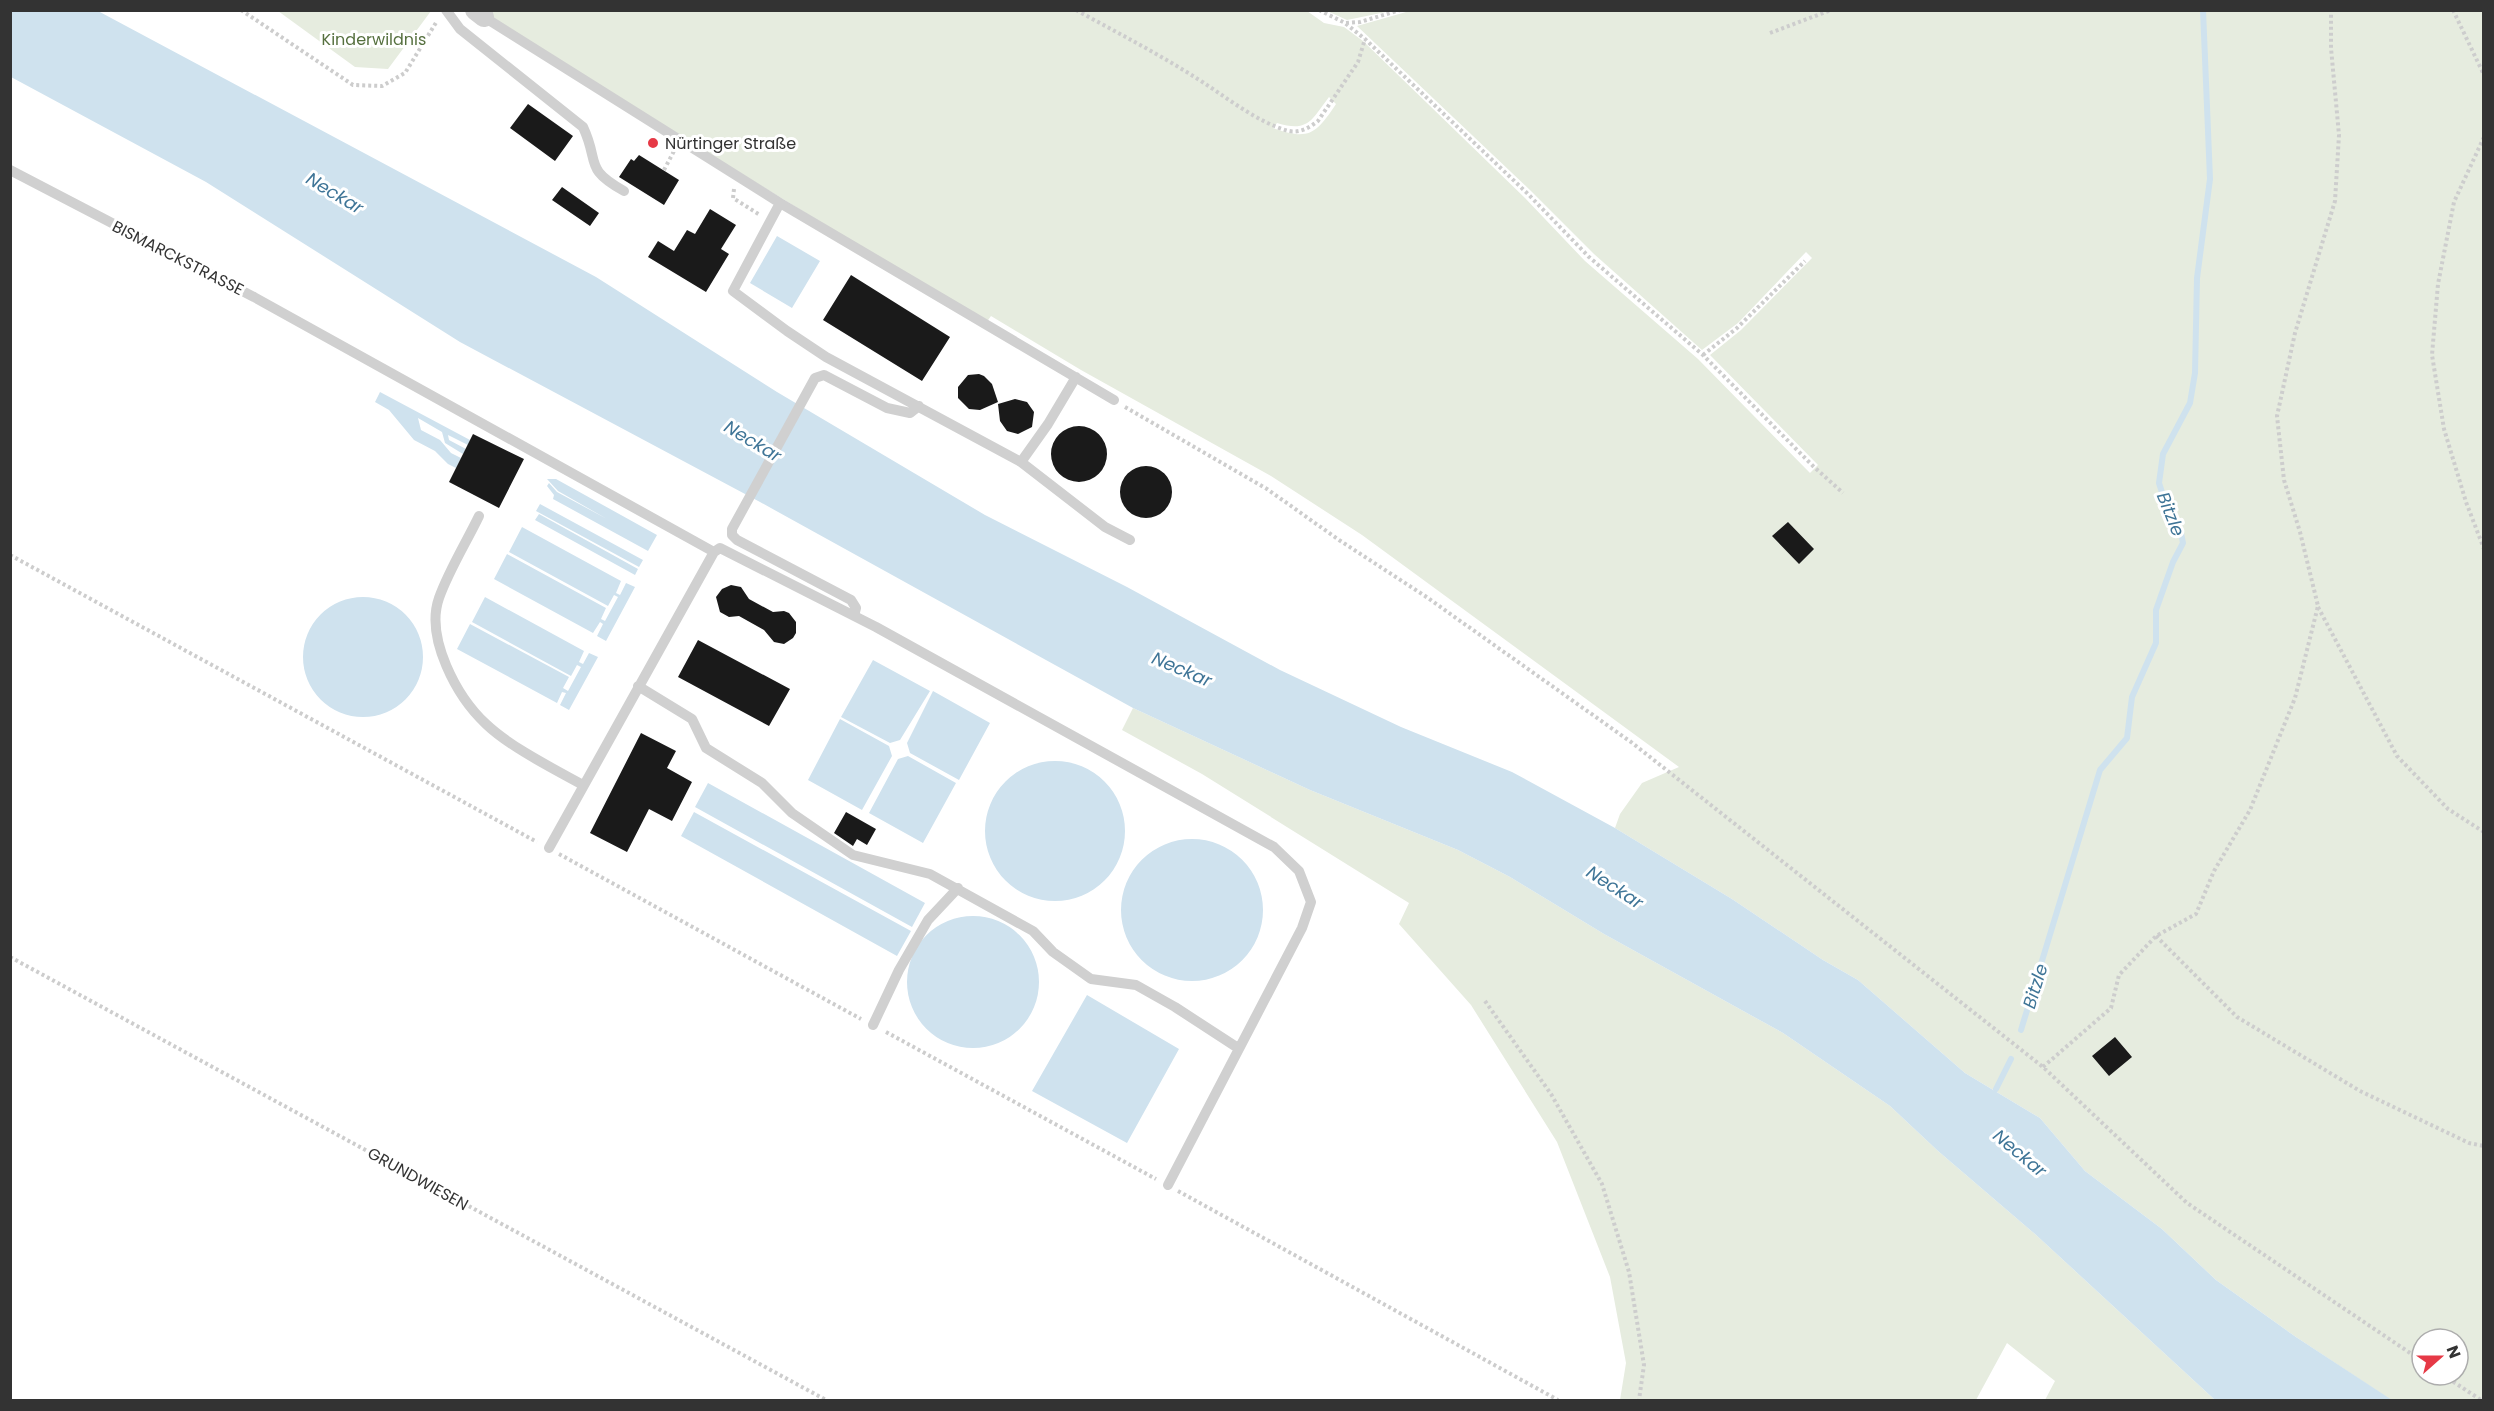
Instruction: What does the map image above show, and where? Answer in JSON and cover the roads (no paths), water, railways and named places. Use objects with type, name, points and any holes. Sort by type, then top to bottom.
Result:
[{"type":"lane","points":[[446,10],[460,29],[583,127],[590,141],[591,153],[598,172],[604,180],[624,191]]},
{"type":"lane","points":[[480,14],[780,203],[1114,400]]},
{"type":"lane","name":"BISMARCKSTRASSE","points":[[10,170],[345,347],[714,552],[720,548],[854,616]]},
{"type":"lane","points":[[780,203],[733,291],[826,357],[1021,462],[1106,527],[1130,540]]},
{"type":"lane","points":[[919,406],[910,413],[887,408],[824,375],[815,378],[732,529],[732,535],[737,540],[851,600],[856,608],[854,616],[1274,847],[1299,871],[1311,903],[1286,963],[1238,1048],[1168,1185]]},
{"type":"lane","points":[[1021,462],[1048,424],[1076,377]]},
{"type":"lane","points":[[479,516],[438,599],[435,635],[443,656],[464,697],[486,725],[535,758],[583,785]]},
{"type":"lane","points":[[549,848],[714,552]]},
{"type":"lane","points":[[638,686],[692,719],[706,748],[762,783],[792,813],[853,855],[930,874],[958,888],[1033,931],[1053,952],[1091,979],[1136,986],[1175,1007],[1238,1048]]},
{"type":"lane","points":[[873,1025],[899,970],[928,920],[958,888]]},
{"type":"water","name":"Neckar","points":[[10,11],[98,11],[596,277],[777,392],[985,515],[1127,587],[1280,670],[1401,727],[1512,772],[1615,828],[1732,899],[1823,960],[1858,980],[1965,1073],[2040,1118],[2085,1171],[2162,1229],[2216,1280],[2296,1337],[2392,1400],[2215,1400],[2035,1234],[1938,1151],[1890,1106],[1783,1033],[1604,934],[1510,877],[1458,850],[1310,790],[1133,708],[760,502],[460,342],[206,182],[11,77]]},
{"type":"water","points":[[777,236],[820,261],[792,308],[750,283]]},
{"type":"water","points":[[380,392],[470,440],[468,445],[448,435],[449,440],[466,449],[463,454],[445,443],[442,432],[418,418],[421,430],[440,440],[451,453],[461,458],[456,468],[448,464],[435,451],[414,440],[389,410],[375,402]]},
{"type":"water","points":[[547,479],[556,479],[657,535],[648,551],[553,499],[554,495],[547,486],[549,483],[557,492],[607,519],[558,491]]},
{"type":"water","points":[[540,504],[643,560],[639,567],[536,511]]},
{"type":"water","points":[[539,514],[638,569],[635,575],[535,520]]},
{"type":"water","points":[[522,527],[621,581],[616,593],[620,595],[626,583],[635,587],[606,641],[597,636],[603,624],[600,622],[593,633],[494,579],[507,554],[606,608],[601,619],[605,621],[618,597],[614,595],[608,606],[509,552]]},
{"type":"water","points":[[363,597],[386,602],[405,615],[418,634],[423,657],[418,680],[405,699],[386,712],[363,717],[340,712],[321,699],[308,680],[303,657],[308,634],[321,615],[340,602]]},
{"type":"water","points":[[485,597],[584,651],[579,662],[583,664],[589,653],[598,657],[569,710],[560,705],[566,693],[562,692],[557,703],[457,649],[470,624],[569,677],[563,688],[568,691],[581,667],[577,665],[571,676],[472,622]]},
{"type":"water","points":[[873,660],[930,691],[900,740],[890,743],[841,717]]},
{"type":"water","points":[[933,691],[990,723],[959,780],[910,753],[907,743]]},
{"type":"water","points":[[840,719],[889,746],[892,756],[862,810],[808,780]]},
{"type":"water","points":[[908,756],[956,783],[923,843],[869,813],[898,759]]},
{"type":"water","points":[[1055,761],[1082,766],[1104,782],[1120,804],[1125,831],[1120,858],[1104,880],[1082,896],[1055,901],[1028,896],[1006,880],[990,858],[985,831],[990,804],[1006,782],[1028,766]]},
{"type":"water","points":[[708,783],[925,903],[912,927],[695,807]]},
{"type":"water","points":[[694,812],[911,931],[897,956],[681,836]]},
{"type":"water","points":[[1192,839],[1219,844],[1242,860],[1258,883],[1263,910],[1258,937],[1242,960],[1219,976],[1192,981],[1165,976],[1142,960],[1126,937],[1121,910],[1126,883],[1142,860],[1165,844]]},
{"type":"water","points":[[973,916],[998,921],[1020,935],[1034,957],[1039,982],[1034,1007],[1020,1029],[998,1043],[973,1048],[948,1043],[926,1029],[912,1007],[907,982],[912,957],[926,935],[948,921]]},
{"type":"water","points":[[1087,995],[1179,1049],[1127,1143],[1032,1091]]},
{"type":"waterway","name":"Bitzle","points":[[2021,1030],[2100,770],[2127,738],[2132,697],[2156,643],[2156,610],[2173,562],[2183,543],[2180,528],[2166,505],[2159,483],[2163,454],[2190,403],[2195,373],[2197,278],[2210,179],[2203,10]]},
{"type":"waterway","name":"Bitzle","points":[[1996,1089],[2011,1059]]},
{"type":"place","name":"Nürtinger Straße","points":[[653,143]]},
{"type":"park label","name":"Kinderwildnis","points":[[374,39]]}]
